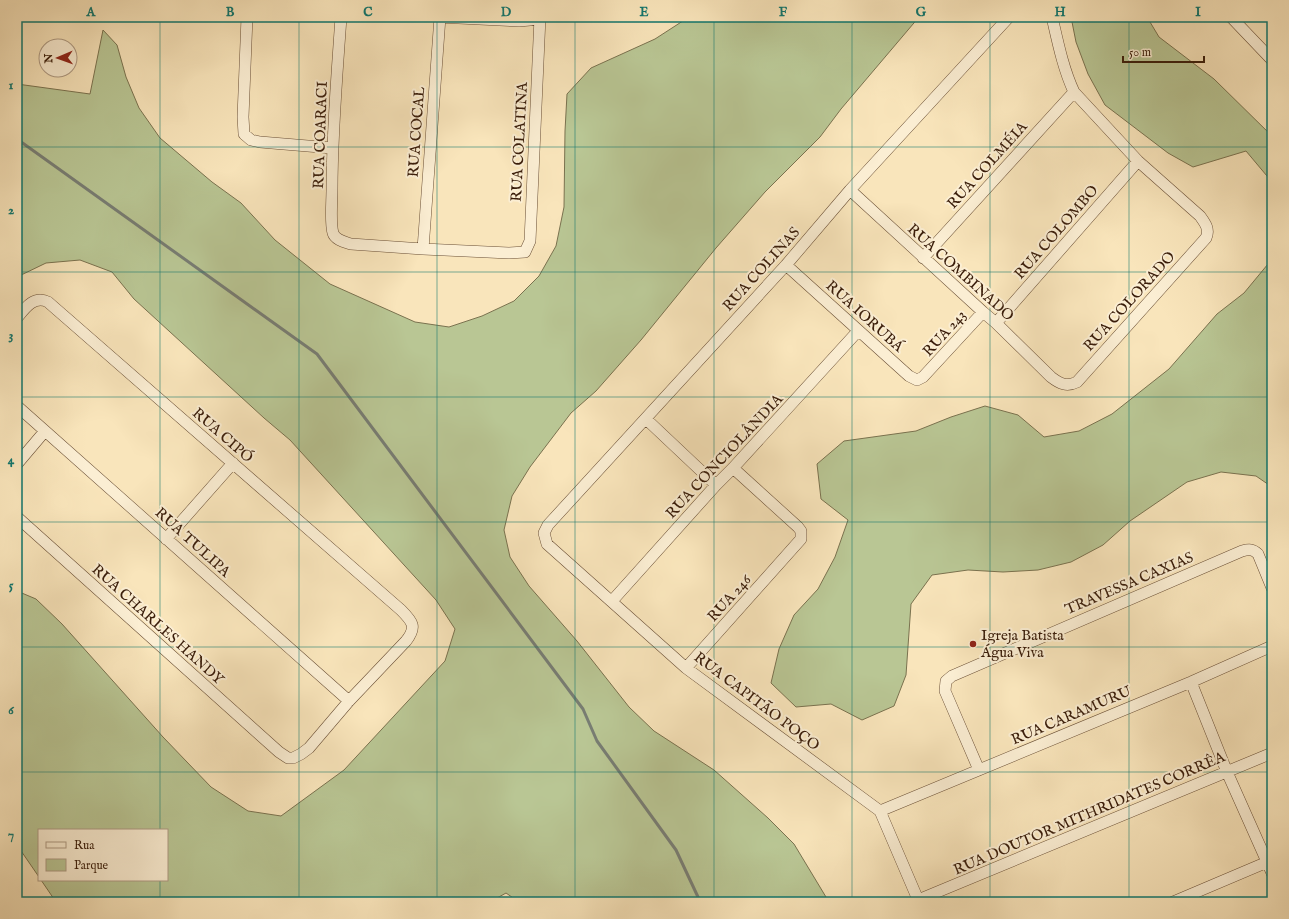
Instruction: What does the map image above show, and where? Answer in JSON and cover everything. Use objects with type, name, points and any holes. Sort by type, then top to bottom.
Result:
[{"type":"street","points":[[247,17],[244,134],[247,138],[260,142],[332,148]]},
{"type":"street","name":"RUA COARACI","points":[[341,17],[332,148],[333,232],[335,236],[342,241],[351,244],[423,249]]},
{"type":"street","points":[[439,17],[519,21],[540,17]]},
{"type":"street","name":"RUA COCAL","points":[[423,249],[439,17]]},
{"type":"street","name":"RUA COLATINA","points":[[423,249],[509,253],[525,252],[527,250],[530,241],[540,17]]},
{"type":"street","name":"RUA COLINAS","points":[[547,544],[544,536],[548,525],[786,265],[850,190],[1009,17]]},
{"type":"street","points":[[1052,17],[1067,78],[1074,92],[1138,161]]},
{"type":"street","points":[[1231,17],[1272,60]]},
{"type":"street","name":"RUA COLMÉIA","points":[[923,258],[1074,92]]},
{"type":"street","name":"RUA COLORADO","points":[[1051,377],[1066,385],[1071,385],[1077,382],[1206,238],[1208,228],[1200,216],[1138,161]]},
{"type":"street","name":"RUA COLOMBO","points":[[996,323],[1138,161]]},
{"type":"street","name":"RUA COMBINADO","points":[[850,190],[996,323],[1051,377]]},
{"type":"street","name":"RUA IORUBÁ","points":[[786,265],[858,331],[913,378],[920,379],[927,374]]},
{"type":"street","name":"RUA CIPÓ","points":[[20,314],[33,301],[40,299],[48,302],[410,619],[413,628],[410,636],[349,701],[309,748],[297,757],[288,758],[279,752]]},
{"type":"street","name":"RUA 243","points":[[927,374],[983,312]]},
{"type":"street","name":"RUA CONCIOLÂNDIA","points":[[612,601],[716,485],[858,331]]},
{"type":"street","name":"RUA TULIPA","points":[[17,406],[349,701]]},
{"type":"street","points":[[646,419],[716,485]]},
{"type":"street","points":[[17,464],[45,431]]},
{"type":"street","points":[[166,539],[233,463]]},
{"type":"street","name":"RUA 246","points":[[686,668],[801,539],[801,532],[798,527],[733,468]]},
{"type":"street","name":"RUA CHARLES HANDY","points":[[17,517],[279,752]]},
{"type":"street","name":"RUA CAPITÃO POÇO","points":[[547,544],[686,668],[880,811]]},
{"type":"street","name":"TRAVESSA CAXIAS","points":[[979,770],[945,691],[945,684],[952,676],[1249,549],[1254,550],[1258,554],[1272,588]]},
{"type":"street","name":"RUA CARAMURU","points":[[880,811],[1190,682],[1272,646]]},
{"type":"street","points":[[1190,682],[1227,772],[1270,861],[1272,873]]},
{"type":"street","name":"RUA DOUTOR MITHRIDATES CORRÊA","points":[[918,901],[1272,753]]},
{"type":"street","points":[[880,811],[918,901]]},
{"type":"street","points":[[1173,902],[1270,861]]},
{"type":"green space","points":[[689,17],[919,17],[841,109],[820,137],[765,192],[716,248],[641,340],[596,391],[571,413],[530,467],[512,496],[504,530],[510,557],[529,586],[577,641],[629,707],[654,731],[714,770],[768,818],[794,844],[829,902],[519,902],[506,893],[490,902],[56,902],[42,881],[168,881],[168,829],[38,829],[38,876],[17,845],[17,591],[36,599],[62,624],[163,737],[211,787],[248,811],[281,816],[344,770],[445,661],[455,629],[436,600],[290,440],[134,299],[112,272],[80,260],[46,263],[17,277],[17,84],[90,94],[103,30],[117,45],[126,77],[139,108],[160,138],[212,182],[241,203],[275,240],[330,284],[415,322],[449,327],[482,316],[514,301],[539,276],[556,246],[564,207],[567,94],[591,68],[655,39]]},
{"type":"green space","points":[[1071,17],[1147,17],[1159,37],[1214,79],[1272,136],[1272,182],[1246,151],[1193,167],[1168,153],[1105,105],[1088,74],[1076,42]]},
{"type":"green space","points":[[1272,218],[1272,487],[1256,476],[1221,472],[1187,482],[1130,521],[1103,545],[1071,562],[1038,570],[1003,572],[968,570],[932,575],[911,604],[906,675],[894,706],[862,720],[831,704],[796,707],[771,683],[779,649],[794,615],[818,589],[835,557],[848,520],[821,499],[817,464],[844,441],[916,431],[951,417],[985,406],[1018,415],[1044,437],[1079,431],[1112,414],[1169,369],[1217,314],[1244,293],[1268,264],[1269,227]]},
{"type":"waterway","points":[[17,139],[317,354],[583,709],[597,741],[676,850],[699,902]]},
{"type":"place","name":"Igreja Batista Água Viva","points":[[973,644]]}]
